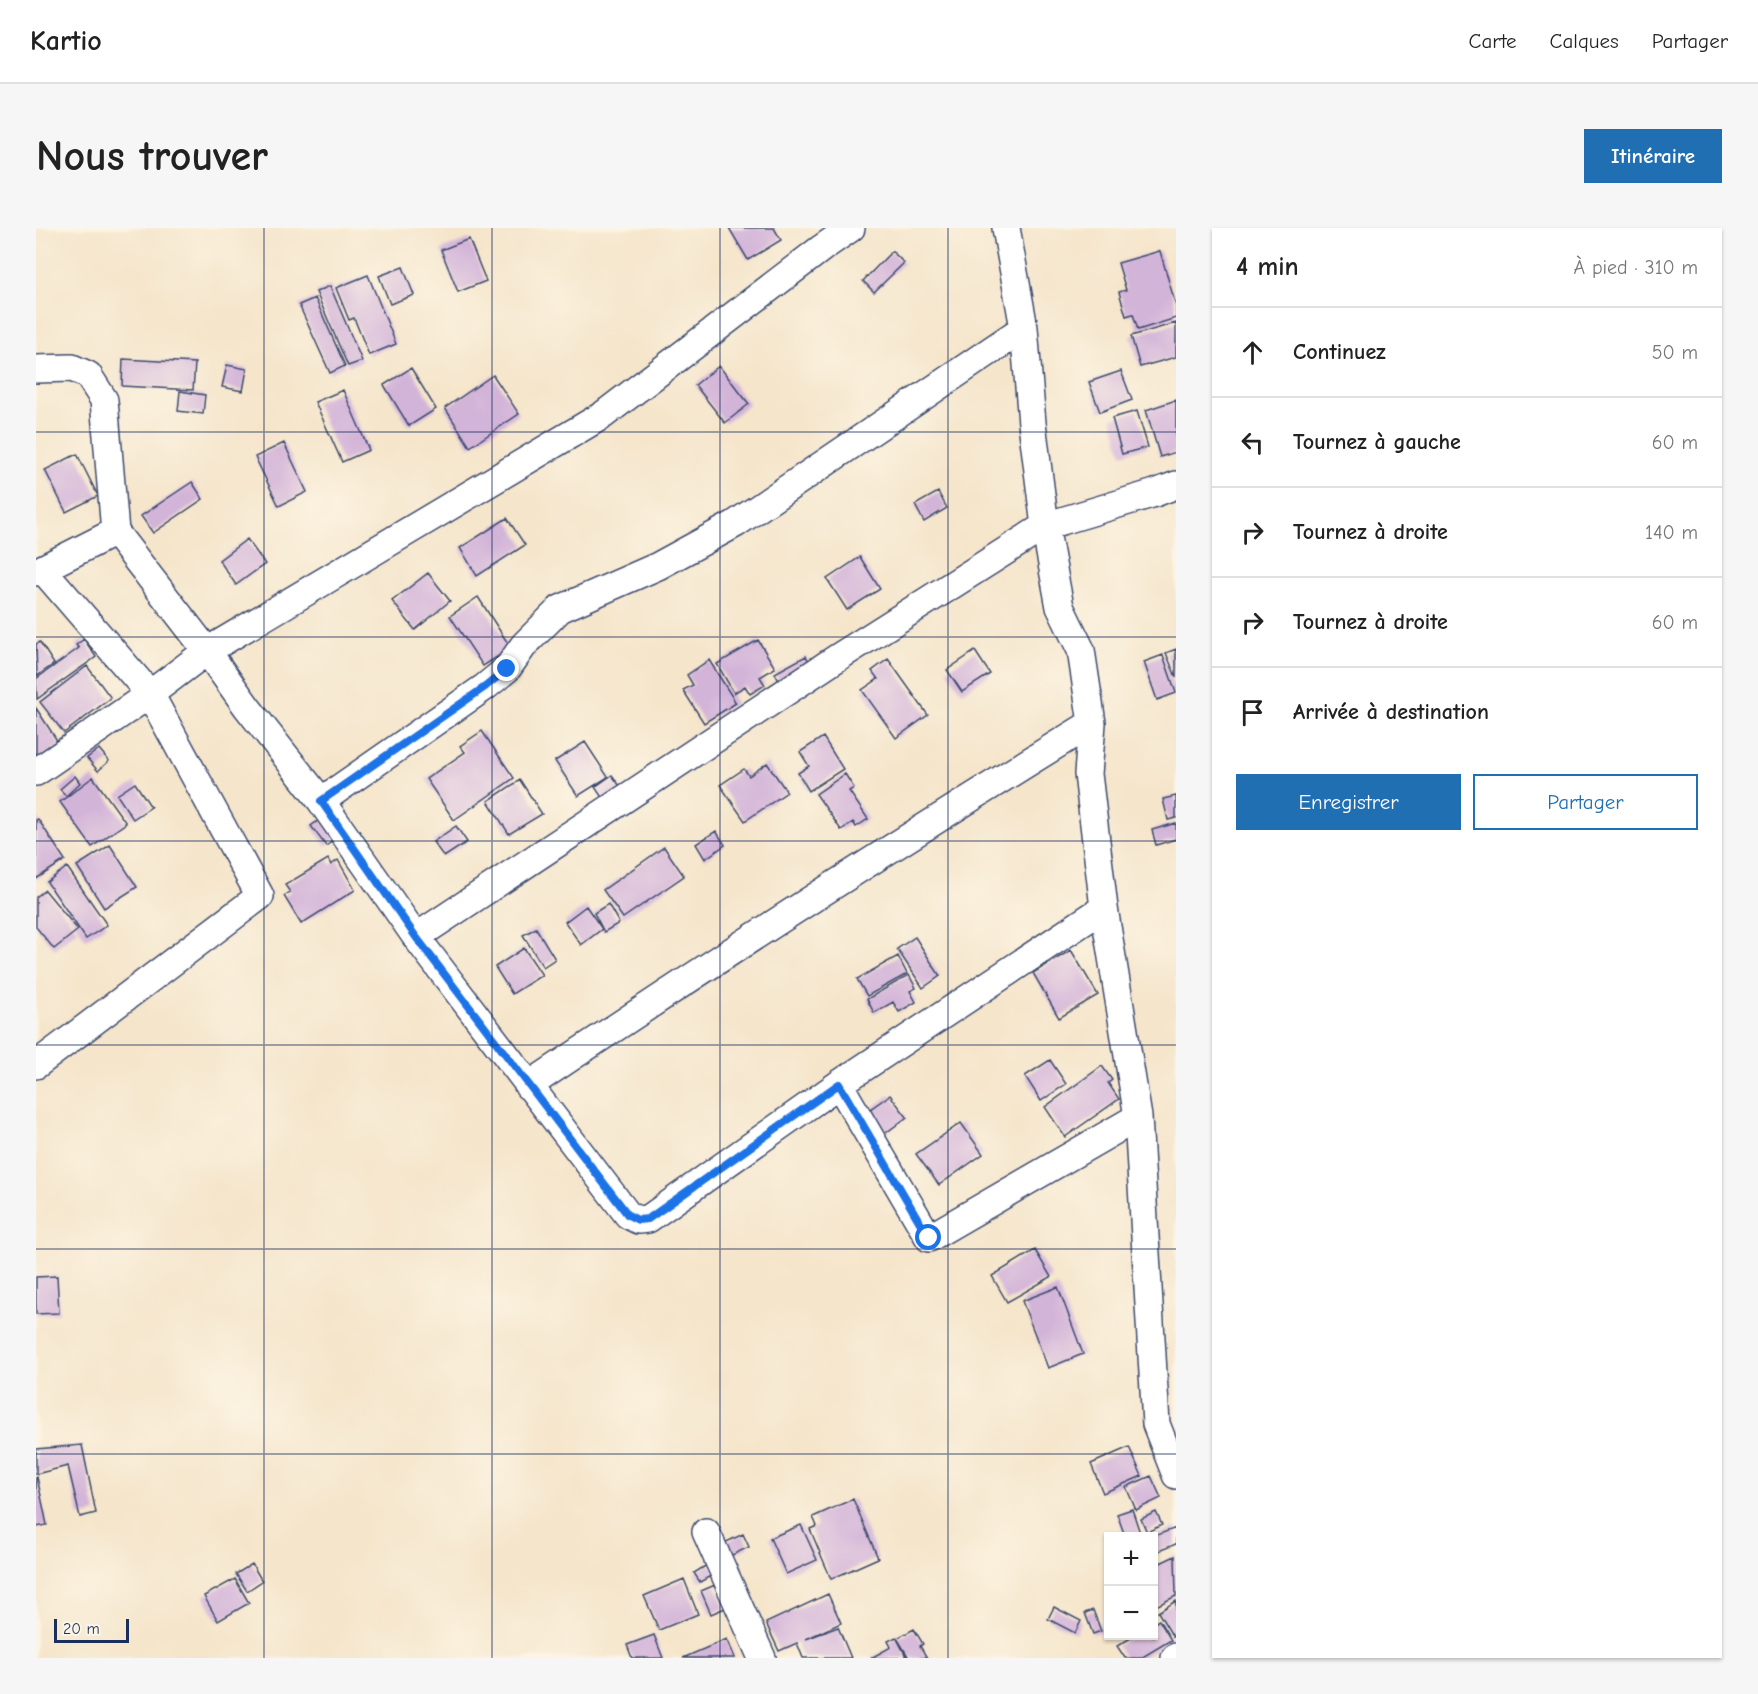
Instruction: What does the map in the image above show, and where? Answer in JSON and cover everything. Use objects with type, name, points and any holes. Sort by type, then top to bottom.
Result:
[{"type":"street","points":[[36,772],[150,694],[207,651],[603,415],[821,238],[851,228]]},
{"type":"street","points":[[1006,228],[1024,328],[1032,423],[1045,526],[1060,607],[1081,650],[1092,723],[1088,774],[1104,908],[1138,1117],[1156,1424],[1176,1475]]},
{"type":"street","points":[[321,801],[485,687],[507,669],[524,645],[560,609],[658,567],[735,524],[1024,328]]},
{"type":"street","points":[[36,369],[72,368],[88,375],[104,400],[115,532],[321,801],[416,937],[628,1215],[638,1220],[648,1219],[839,1084],[1104,908]]},
{"type":"street","points":[[416,937],[837,658],[1045,526],[1176,485]]},
{"type":"street","points":[[36,1065],[261,896],[150,694],[40,571],[115,532]]},
{"type":"street","points":[[528,1086],[733,949],[939,817],[1092,723]]},
{"type":"street","points":[[839,1084],[929,1238],[1138,1117]]},
{"type":"street","points":[[706,1532],[762,1658]]},
{"type":"building","points":[[729,228],[774,228],[781,240],[748,260]]},
{"type":"building","points":[[469,239],[486,281],[458,292],[441,250]]},
{"type":"building","points":[[892,251],[904,263],[874,292],[863,281]]},
{"type":"building","points":[[1160,251],[1176,306],[1176,318],[1138,330],[1133,314],[1126,316],[1119,292],[1126,290],[1118,263]]},
{"type":"building","points":[[403,267],[414,295],[390,304],[379,276]]},
{"type":"building","points":[[368,275],[396,344],[369,355],[354,318],[349,320],[336,288]]},
{"type":"building","points":[[330,286],[362,361],[348,366],[316,292]]},
{"type":"building","points":[[315,298],[345,366],[330,373],[299,305]]},
{"type":"building","points":[[1176,323],[1176,357],[1140,367],[1131,336]]},
{"type":"building","points":[[123,359],[195,363],[193,390],[122,386]]},
{"type":"building","points":[[227,365],[247,369],[243,391],[222,387]]},
{"type":"building","points":[[719,366],[749,404],[725,423],[695,385]]},
{"type":"building","points":[[411,368],[436,409],[409,426],[384,385]]},
{"type":"building","points":[[1121,371],[1132,400],[1100,412],[1089,382]]},
{"type":"building","points":[[493,375],[519,414],[470,447],[445,408]]},
{"type":"building","points":[[343,390],[369,450],[342,462],[315,402]]},
{"type":"building","points":[[180,391],[205,395],[203,414],[178,411]]},
{"type":"building","points":[[1176,400],[1176,452],[1160,457],[1146,410]]},
{"type":"building","points":[[1137,411],[1148,447],[1122,454],[1112,418]]},
{"type":"building","points":[[284,443],[307,492],[279,506],[255,457]]},
{"type":"building","points":[[77,454],[98,496],[66,512],[45,470]]},
{"type":"building","points":[[192,482],[203,499],[153,533],[141,516]]},
{"type":"building","points":[[938,492],[947,508],[924,522],[915,505]]},
{"type":"building","points":[[507,518],[525,545],[477,576],[460,548]]},
{"type":"building","points":[[247,539],[265,564],[236,585],[219,560]]},
{"type":"building","points":[[860,557],[880,589],[847,610],[827,579]]},
{"type":"building","points":[[428,573],[450,601],[415,630],[392,601]]},
{"type":"building","points":[[478,597],[511,648],[483,666],[450,616]]},
{"type":"building","points":[[84,639],[96,657],[37,699],[36,679],[79,648],[76,645]]},
{"type":"building","points":[[758,640],[775,668],[760,677],[765,685],[750,694],[745,686],[734,693],[717,664]]},
{"type":"building","points":[[40,642],[54,664],[37,676],[36,644]]},
{"type":"building","points":[[1176,649],[1176,677],[1166,653]]},
{"type":"building","points":[[975,651],[990,674],[962,692],[947,670]]},
{"type":"building","points":[[1163,655],[1176,693],[1157,700],[1144,662]]},
{"type":"building","points":[[806,656],[815,672],[783,689],[775,673]]},
{"type":"building","points":[[888,659],[928,715],[896,738],[862,690],[878,679],[872,671]]},
{"type":"building","points":[[709,660],[736,703],[704,723],[683,690],[693,685],[687,675]]},
{"type":"building","points":[[87,666],[111,698],[64,733],[40,702]]},
{"type":"building","points":[[36,708],[60,745],[36,761]]},
{"type":"building","points":[[482,731],[514,778],[454,820],[426,779],[465,752],[460,746]]},
{"type":"building","points":[[823,737],[843,769],[809,791],[798,773],[809,766],[800,752]]},
{"type":"building","points":[[585,742],[608,777],[578,796],[555,761]]},
{"type":"building","points":[[99,749],[109,761],[98,771],[87,758]]},
{"type":"building","points":[[767,763],[787,792],[745,821],[720,785],[744,769],[749,776]]},
{"type":"building","points":[[845,774],[854,788],[849,791],[868,819],[856,827],[853,822],[841,830],[816,794]]},
{"type":"building","points":[[612,775],[625,793],[607,805],[595,787]]},
{"type":"building","points":[[75,776],[80,783],[66,796],[60,789]]},
{"type":"building","points":[[93,777],[126,823],[92,847],[60,802]]},
{"type":"building","points":[[520,780],[542,814],[509,834],[488,801]]},
{"type":"building","points":[[135,783],[151,807],[133,819],[117,795]]},
{"type":"building","points":[[1176,796],[1176,818],[1168,820],[1163,799]]},
{"type":"building","points":[[323,817],[338,837],[326,846],[311,826]]},
{"type":"building","points":[[38,819],[65,860],[36,879],[36,820]]},
{"type":"building","points":[[1176,823],[1176,839],[1156,845],[1152,830]]},
{"type":"building","points":[[456,826],[467,842],[444,857],[433,842]]},
{"type":"building","points":[[716,831],[725,845],[705,859],[696,844]]},
{"type":"building","points":[[110,845],[137,887],[104,908],[77,866]]},
{"type":"building","points":[[664,847],[684,876],[623,918],[603,890]]},
{"type":"building","points":[[328,859],[331,865],[338,860],[355,890],[301,924],[284,896],[290,892],[285,885]]},
{"type":"building","points":[[67,867],[107,925],[86,939],[47,882]]},
{"type":"building","points":[[45,890],[78,930],[54,949],[36,927],[36,897]]},
{"type":"building","points":[[608,904],[619,923],[604,932],[594,913]]},
{"type":"building","points":[[586,906],[602,929],[581,945],[565,922]]},
{"type":"building","points":[[536,928],[555,959],[543,967],[523,935]]},
{"type":"building","points":[[915,937],[940,976],[923,988],[897,949]]},
{"type":"building","points":[[524,948],[542,975],[512,994],[495,967]]},
{"type":"building","points":[[1071,950],[1098,995],[1059,1018],[1033,973]]},
{"type":"building","points":[[898,956],[907,974],[867,996],[857,979]]},
{"type":"building","points":[[909,975],[916,988],[910,991],[916,1002],[899,1012],[893,1002],[874,1013],[867,999]]},
{"type":"building","points":[[1050,1060],[1066,1084],[1041,1101],[1025,1076]]},
{"type":"building","points":[[1102,1066],[1112,1080],[1108,1083],[1119,1099],[1065,1137],[1045,1107]]},
{"type":"building","points":[[890,1095],[907,1117],[883,1135],[866,1112]]},
{"type":"building","points":[[961,1123],[983,1154],[939,1185],[916,1154]]},
{"type":"building","points":[[1035,1250],[1051,1277],[1007,1302],[992,1276]]},
{"type":"building","points":[[57,1276],[59,1313],[36,1314],[36,1277]]},
{"type":"building","points":[[1058,1287],[1083,1354],[1048,1368],[1022,1301]]},
{"type":"building","points":[[82,1445],[96,1513],[80,1517],[68,1466],[36,1474],[36,1449]]},
{"type":"building","points":[[1129,1447],[1142,1476],[1103,1493],[1091,1464]]},
{"type":"building","points":[[1151,1476],[1161,1498],[1136,1510],[1126,1487]]},
{"type":"building","points":[[36,1478],[47,1525],[36,1527]]},
{"type":"building","points":[[853,1499],[878,1558],[831,1579],[810,1529],[817,1526],[813,1517]]},
{"type":"building","points":[[1132,1509],[1140,1532],[1124,1532],[1117,1514]]},
{"type":"building","points":[[1156,1512],[1162,1525],[1147,1532],[1141,1519]]},
{"type":"building","points":[[801,1525],[817,1560],[786,1574],[770,1538]]},
{"type":"building","points":[[1176,1528],[1176,1544],[1158,1551],[1158,1535]]},
{"type":"building","points":[[743,1534],[749,1547],[728,1557],[722,1544]]},
{"type":"building","points":[[1175,1556],[1176,1596],[1158,1605],[1158,1586],[1158,1564]]},
{"type":"building","points":[[710,1563],[716,1573],[700,1582],[694,1573]]},
{"type":"building","points":[[252,1564],[262,1581],[247,1591],[236,1574]]},
{"type":"building","points":[[235,1579],[249,1603],[218,1621],[204,1596]]},
{"type":"building","points":[[684,1579],[698,1614],[659,1630],[644,1596]]},
{"type":"building","points":[[715,1585],[725,1608],[711,1614],[701,1591]]},
{"type":"building","points":[[828,1594],[841,1623],[806,1639],[838,1627],[851,1658],[803,1658],[797,1643],[779,1651],[766,1623]]},
{"type":"building","points":[[1176,1601],[1176,1636],[1173,1637],[1158,1612]]},
{"type":"building","points":[[1054,1607],[1081,1621],[1075,1633],[1048,1619]]},
{"type":"building","points":[[1093,1610],[1101,1631],[1093,1634],[1085,1613]]},
{"type":"building","points":[[1158,1621],[1171,1640],[1141,1658],[1125,1658],[1117,1646],[1127,1640],[1158,1640]]},
{"type":"building","points":[[914,1629],[923,1644],[920,1646],[927,1658],[909,1658],[897,1638]]},
{"type":"building","points":[[654,1635],[663,1658],[632,1658],[627,1645]]},
{"type":"building","points":[[896,1637],[907,1658],[871,1658],[891,1647],[888,1641]]},
{"type":"building","points":[[727,1639],[735,1658],[683,1658]]},
{"type":"route","points":[[507,669],[485,687],[321,801],[416,937],[628,1215],[638,1220],[648,1219],[839,1084],[929,1238]]}]
